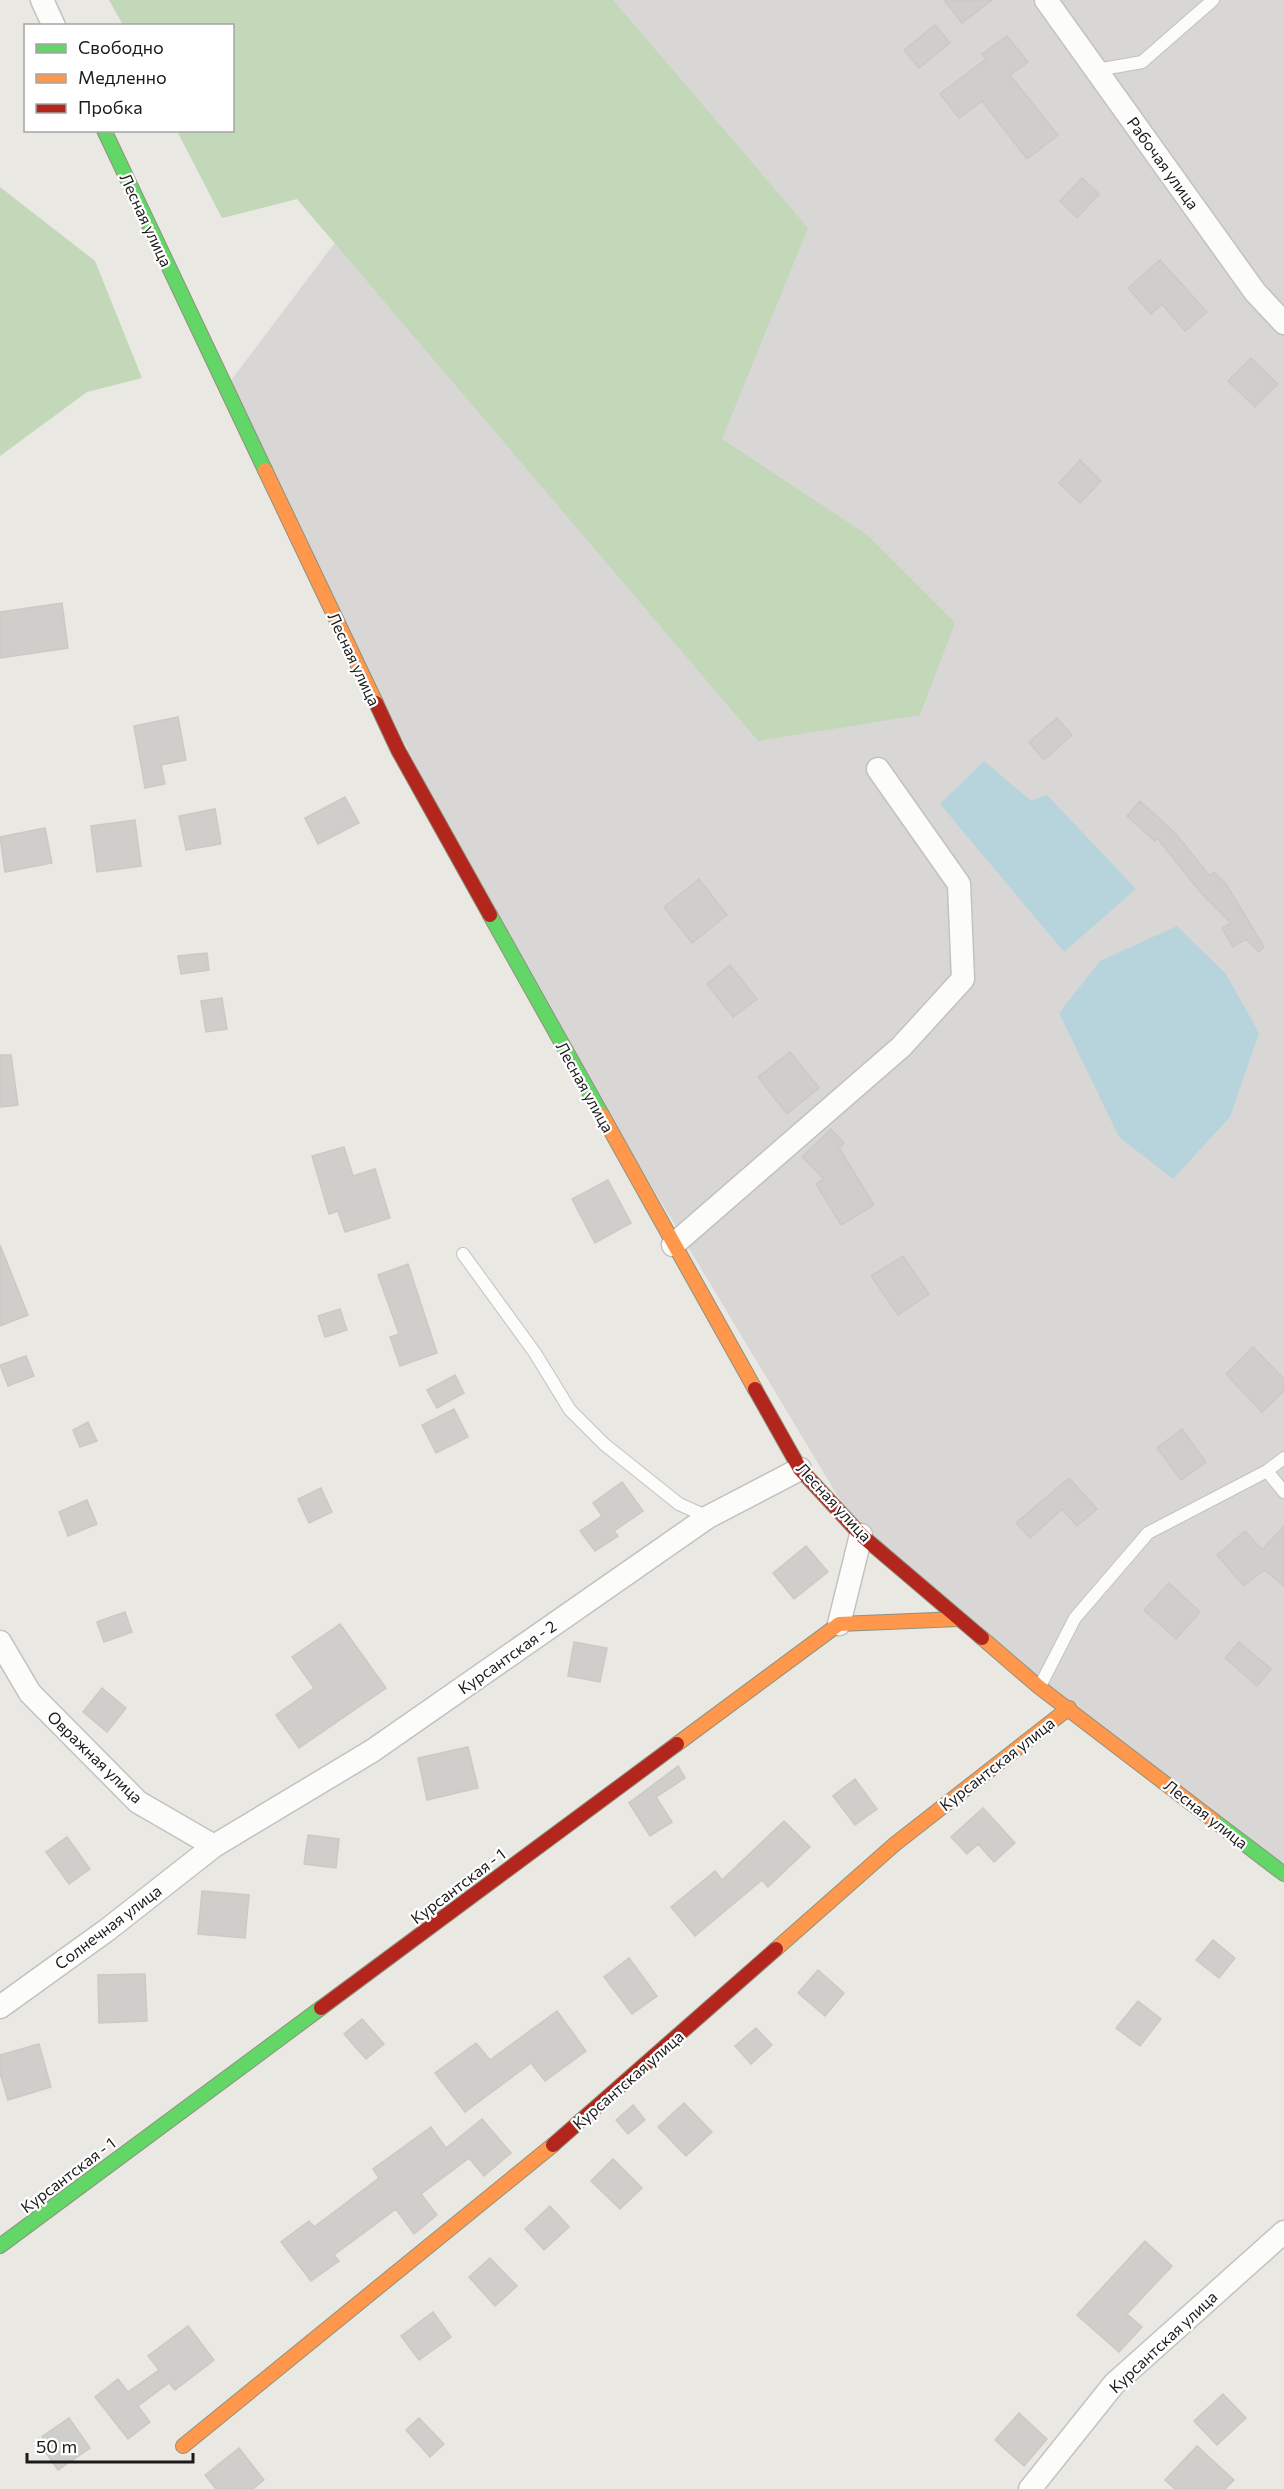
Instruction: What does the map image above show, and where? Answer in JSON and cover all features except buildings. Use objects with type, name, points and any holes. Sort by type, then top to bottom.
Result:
[{"type":"street","points":[[42,0],[53,24]]},
{"type":"street","name":"Рабочая улица","points":[[1046,0],[1255,292],[1284,323]]},
{"type":"street","name":"Лесная улица","points":[[105,132],[398,750],[800,1469],[861,1535],[1039,1688],[1069,1708],[1284,1874]]},
{"type":"street","points":[[673,1245],[901,1047],[963,979],[959,884],[878,769]]},
{"type":"street","name":"Курсантская - 2","points":[[214,1846],[372,1751],[708,1517],[800,1469]]},
{"type":"street","points":[[861,1535],[839,1624],[959,1618]]},
{"type":"street","name":"Курсантская - 1","points":[[0,2246],[839,1624]]},
{"type":"street","name":"Овражная улица","points":[[0,1642],[30,1693],[138,1802],[214,1846]]},
{"type":"street","name":"Курсантская улица","points":[[183,2446],[569,2132],[895,1844],[1069,1708]]},
{"type":"street","name":"Солнечная улица","points":[[0,2007],[108,1929],[214,1846]]},
{"type":"street","name":"Курсантская улица","points":[[1030,2489],[1114,2384],[1284,2232]]},
{"type":"lane","points":[[1097,70],[1142,62],[1213,0]]},
{"type":"lane","points":[[463,1254],[535,1353],[570,1410],[604,1444],[679,1504],[708,1517]]},
{"type":"lane","points":[[1039,1688],[1075,1618],[1148,1533],[1267,1471],[1284,1458]]},
{"type":"lane","points":[[1267,1471],[1284,1492]]},
{"type":"shaded area","points":[[518,0],[1284,0],[1284,1874],[861,1535],[502,937],[226,387]]},
{"type":"green space","points":[[109,0],[613,0],[808,228],[722,439],[866,534],[955,623],[920,715],[758,741],[297,199],[222,218],[178,132],[234,132],[234,24],[122,24]]},
{"type":"green space","points":[[0,187],[95,261],[142,378],[87,392],[0,456]]},
{"type":"water","points":[[984,761],[1031,801],[1047,795],[1136,889],[1064,952],[940,804]]},
{"type":"water","points":[[1177,926],[1226,974],[1259,1033],[1230,1117],[1173,1179],[1119,1137],[1059,1013],[1100,961]]},
{"type":"traffic: fast","points":[[105,132],[265,470]]},
{"type":"traffic: fast","points":[[490,915],[602,1115]]},
{"type":"traffic: fast","points":[[1213,1820],[1284,1874]]},
{"type":"traffic: fast","points":[[0,2246],[321,2008]]},
{"type":"traffic: slow","points":[[265,470],[376,703]]},
{"type":"traffic: slow","points":[[602,1115],[755,1389]]},
{"type":"traffic: slow","points":[[677,1744],[839,1624],[959,1619]]},
{"type":"traffic: slow","points":[[982,1638],[1039,1687],[1213,1820]]},
{"type":"traffic: slow","points":[[776,1949],[895,1844],[1069,1708]]},
{"type":"traffic: slow","points":[[183,2446],[553,2145]]},
{"type":"traffic: jam","points":[[376,703],[398,750],[490,915]]},
{"type":"traffic: jam","points":[[755,1389],[800,1469],[861,1535],[982,1638]]},
{"type":"traffic: jam","points":[[321,2008],[677,1744]]},
{"type":"traffic: jam","points":[[553,2145],[776,1949]]}]
